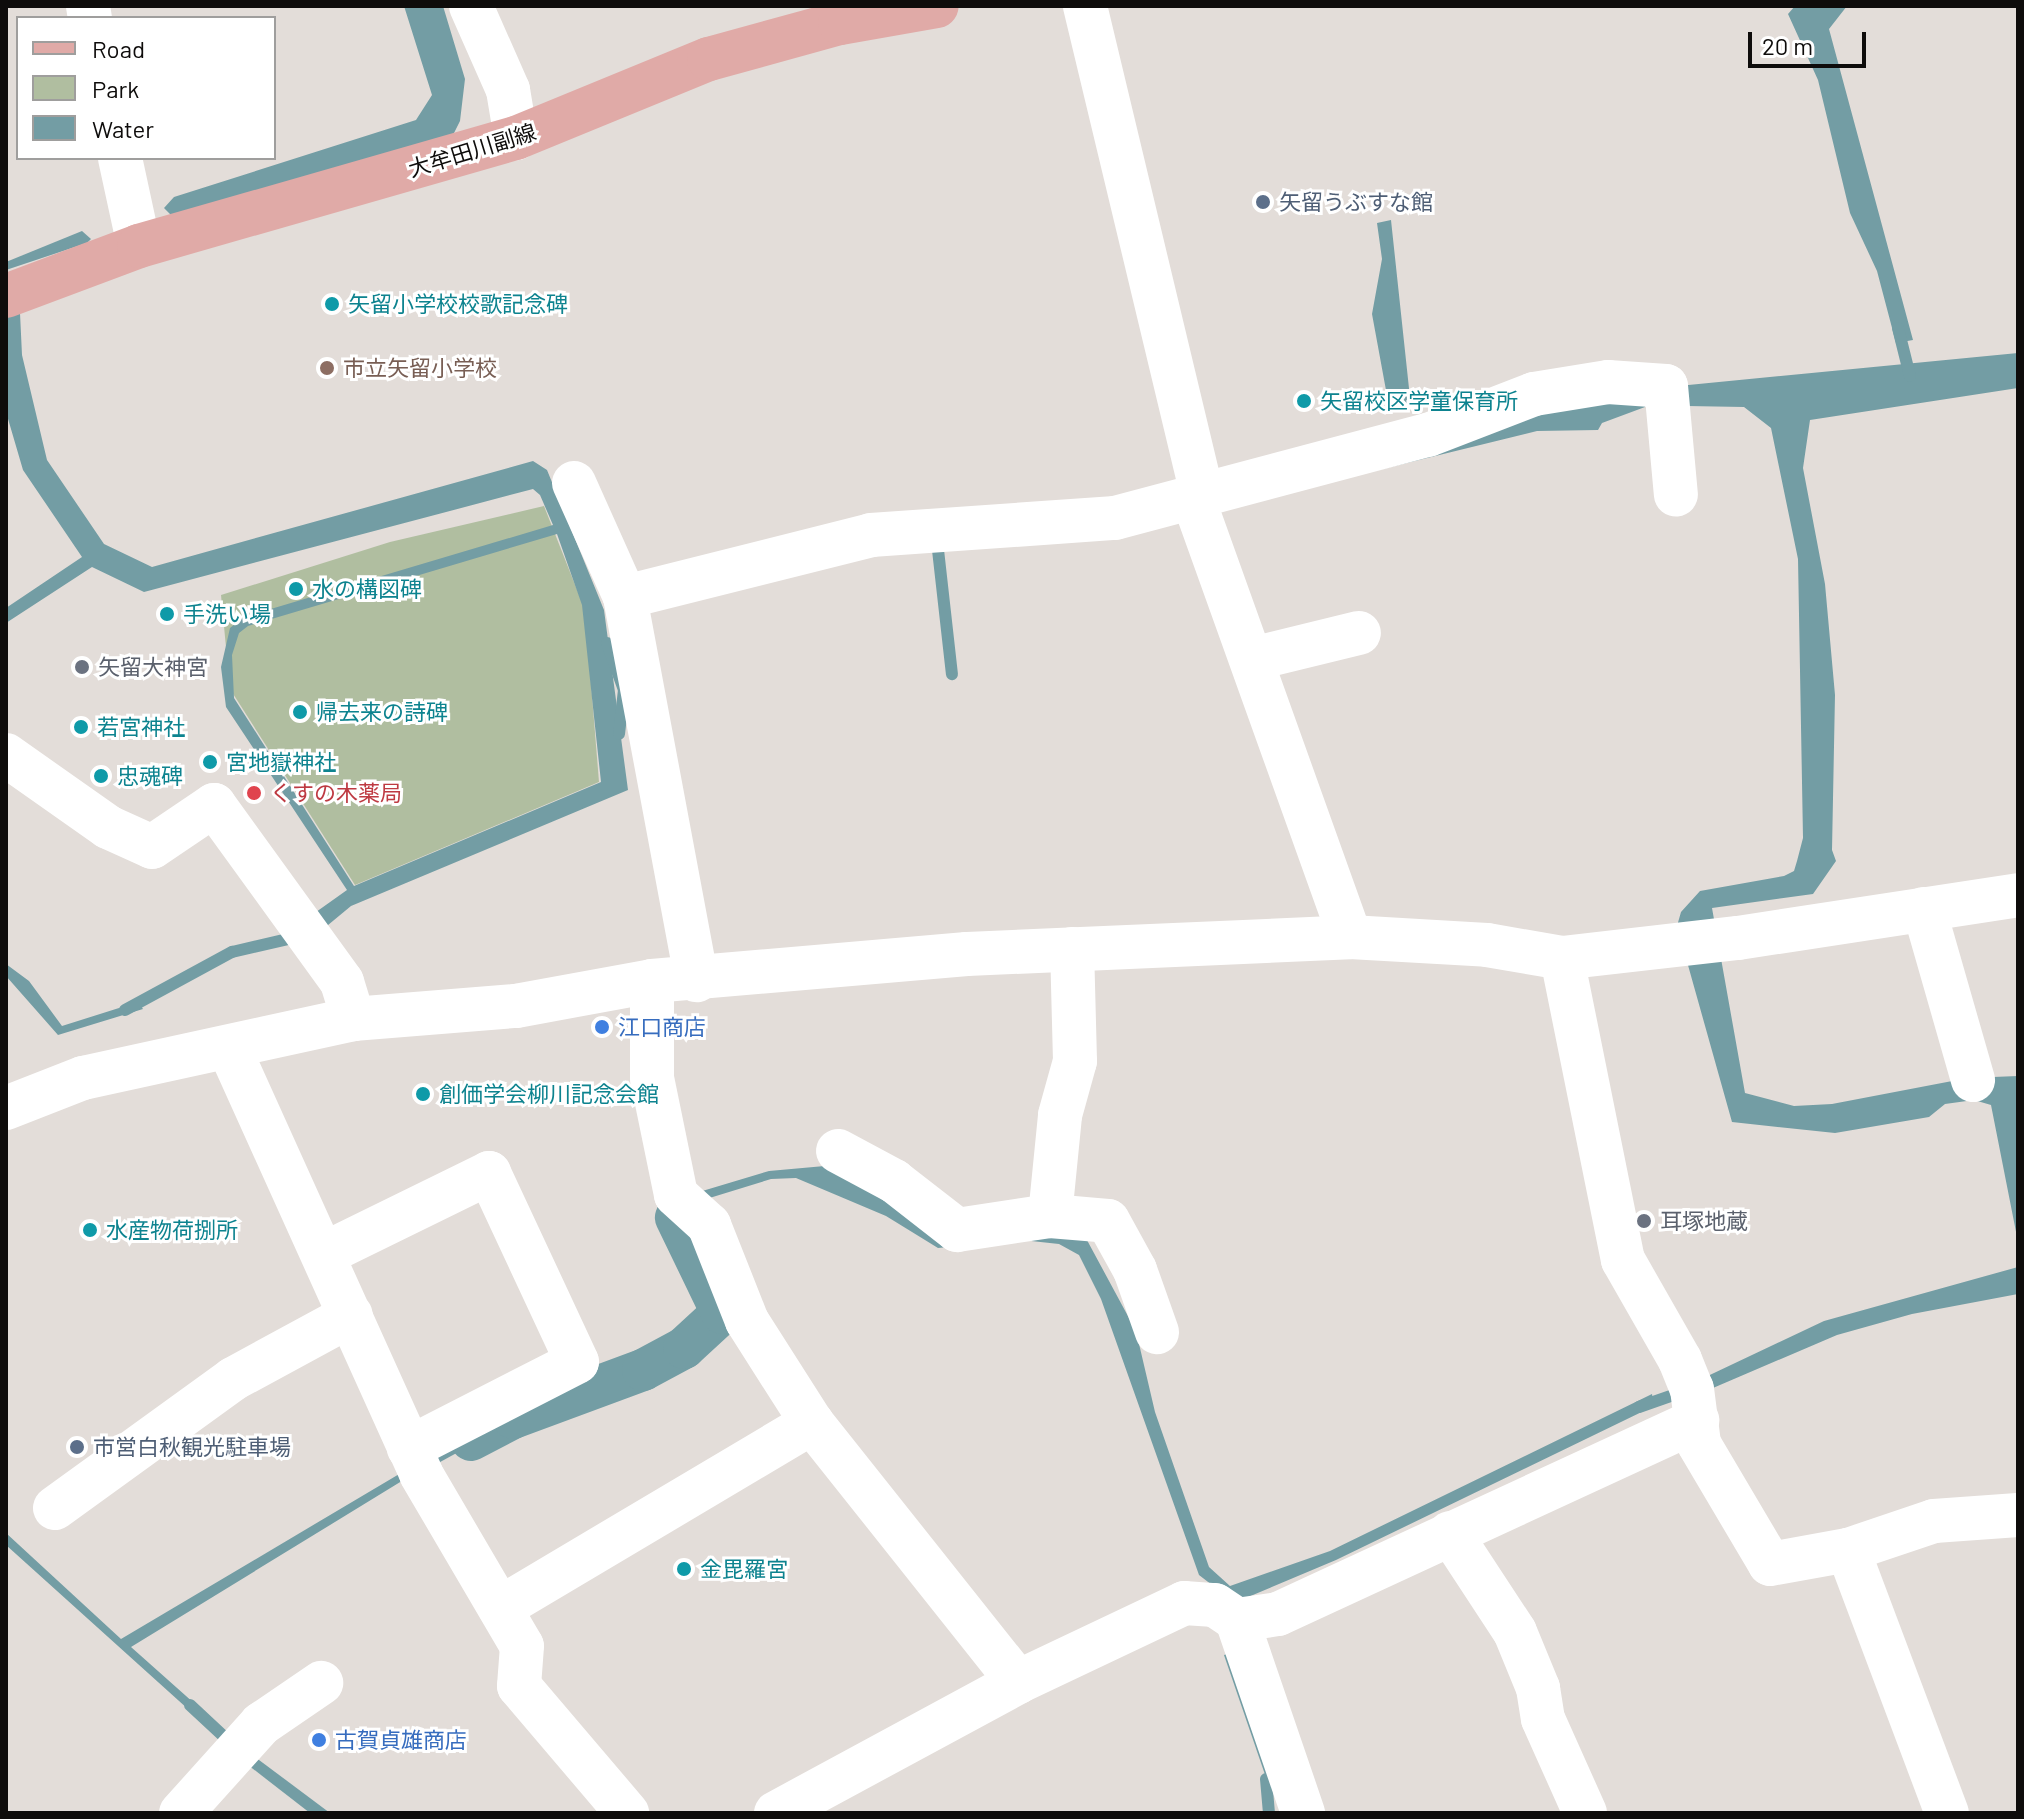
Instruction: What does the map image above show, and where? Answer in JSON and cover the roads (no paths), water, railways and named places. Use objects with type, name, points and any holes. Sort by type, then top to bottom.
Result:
[{"type":"main road","name":"大牟田川副線","points":[[9,295],[139,246],[516,138],[709,59],[840,23],[937,6]]},
{"type":"street","points":[[471,6],[508,90],[516,138]]},
{"type":"street","points":[[1085,6],[1200,510],[1350,937]]},
{"type":"street","points":[[120,160],[139,246]]},
{"type":"street","points":[[628,615],[871,535],[1200,510],[1534,394],[1608,382],[1668,405],[1676,495]]},
{"type":"street","points":[[574,483],[628,615],[697,980]]},
{"type":"street","points":[[1252,659],[1359,633]]},
{"type":"street","points":[[6,755],[108,827],[152,847],[214,805],[342,982],[353,1019]]},
{"type":"street","points":[[6,1108],[83,1078],[353,1019],[516,1006],[652,981],[697,980],[1072,949],[1350,937],[1487,945],[1562,958],[1738,938],[2018,895]]},
{"type":"street","points":[[1924,909],[1973,1080]]},
{"type":"street","points":[[1050,1216],[1060,1115],[1075,1061],[1072,949]]},
{"type":"street","points":[[1562,958],[1623,1260],[1695,1406],[1699,1444],[1770,1564],[1848,1550],[1934,1521],[2018,1515]]},
{"type":"street","points":[[652,981],[652,1078],[676,1195],[702,1216],[747,1321],[812,1423],[1018,1682]]},
{"type":"street","points":[[229,1048],[415,1461],[522,1646],[519,1686],[627,1813]]},
{"type":"street","points":[[838,1151],[894,1181],[957,1230],[1050,1216],[1108,1221],[1135,1270],[1157,1332]]},
{"type":"street","points":[[324,1254],[489,1173],[577,1362],[415,1461]]},
{"type":"street","points":[[55,1508],[233,1379],[351,1315]]},
{"type":"street","points":[[1237,1620],[1278,1614],[1450,1533],[1695,1406]]},
{"type":"street","points":[[500,1608],[812,1423]]},
{"type":"street","points":[[1450,1533],[1515,1632],[1538,1688],[1543,1719],[1585,1813]]},
{"type":"street","points":[[1848,1550],[1947,1813]]},
{"type":"street","points":[[776,1813],[1018,1682],[1184,1603],[1215,1605],[1237,1620],[1303,1813]]},
{"type":"street","points":[[181,1813],[261,1724],[321,1683]]},
{"type":"water","points":[[404,6],[443,6],[465,79],[460,121],[453,135],[171,215],[164,208],[174,197],[416,120],[432,95]]},
{"type":"water","points":[[1795,6],[1847,6],[1829,29],[1913,340],[1896,343],[1877,271],[1850,213],[1818,80],[1788,14]]},
{"type":"water","points":[[1391,220],[1411,407],[1390,412],[1372,314],[1382,259],[1377,223]]},
{"type":"water","points":[[82,231],[91,239],[87,243],[6,270],[6,262]]},
{"type":"water","points":[[20,313],[22,355],[47,460],[104,544],[152,567],[533,461],[547,470],[604,610],[628,790],[351,906],[322,930],[309,917],[347,890],[226,707],[221,667],[230,628],[244,617],[553,525],[540,495],[533,489],[144,592],[92,567],[6,623],[6,608],[82,557],[23,470],[6,412],[6,318]],"holes":[[[557,534],[582,605],[601,782],[354,886],[234,698],[232,655],[239,633],[248,626]]]},
{"type":"water","points":[[2018,353],[2018,388],[1810,420],[1803,468],[1825,584],[1835,695],[1832,850],[1836,861],[1813,894],[1712,908],[1745,1093],[1794,1106],[1832,1104],[1968,1078],[2018,1076],[2018,1242],[1991,1105],[1974,1100],[1945,1104],[1929,1117],[1835,1133],[1732,1122],[1677,926],[1681,912],[1700,891],[1784,876],[1794,871],[1803,838],[1798,559],[1771,428],[1744,407],[1687,406],[1668,387]]},
{"type":"water","points":[[1644,395],[1645,407],[1602,423],[1598,430],[1537,431],[1260,499],[1462,421]]},
{"type":"water","points":[[6,964],[29,981],[62,1026],[138,1002],[143,1009],[58,1035],[6,976]]},
{"type":"water","points":[[847,1164],[922,1218],[1081,1229],[1136,1331],[1155,1412],[1209,1567],[1230,1586],[1330,1551],[1652,1394],[1654,1406],[1336,1560],[1241,1600],[1225,1595],[1199,1575],[1101,1299],[1079,1255],[1059,1244],[1022,1240],[938,1248],[886,1216],[796,1178],[771,1179],[703,1200],[699,1192],[769,1171]]},
{"type":"water","points":[[681,1214],[702,1267],[697,1270],[675,1219]]},
{"type":"water","points":[[2018,1267],[2018,1294],[1912,1314],[1837,1335],[1699,1394],[1695,1382],[1824,1321]]},
{"type":"water","points":[[718,1310],[724,1317],[693,1346],[643,1376],[596,1392],[593,1383],[640,1367],[677,1346]]},
{"type":"water","points":[[511,1414],[515,1421],[431,1467],[429,1457]]},
{"type":"water","points":[[406,1470],[410,1476],[131,1647],[204,1712],[199,1719],[6,1545],[6,1533],[121,1639]]},
{"type":"water","points":[[1227,1654],[1261,1745],[1272,1795],[1224,1655]]},
{"type":"water","points":[[235,1742],[330,1813],[310,1813],[230,1751]]},
{"type":"waterway","points":[[1898,328],[1910,376]]},
{"type":"waterway","points":[[937,541],[952,674]]},
{"type":"waterway","points":[[607,643],[624,690],[619,734]]},
{"type":"waterway","points":[[125,1010],[232,952],[297,937]]},
{"type":"waterway","points":[[471,1440],[513,1418],[643,1370],[684,1348],[722,1313],[676,1218]]},
{"type":"waterway","points":[[1639,1407],[1685,1391]]},
{"type":"waterway","points":[[190,1705],[232,1744]]},
{"type":"waterway","points":[[1266,1779],[1269,1813]]},
{"type":"place","name":"矢留うぶすな館","points":[[1263,202]]},
{"type":"place","name":"矢留小学校校歌記念碑","points":[[332,304]]},
{"type":"place","name":"市立矢留小学校","points":[[327,368]]},
{"type":"place","name":"矢留校区学童保育所","points":[[1304,401]]},
{"type":"place","name":"水の構図碑","points":[[296,589]]},
{"type":"place","name":"手洗い場","points":[[167,614]]},
{"type":"place","name":"矢留大神宮","points":[[82,667]]},
{"type":"place","name":"帰去来の詩碑","points":[[300,712]]},
{"type":"place","name":"若宮神社","points":[[81,727]]},
{"type":"place","name":"宮地嶽神社","points":[[210,762]]},
{"type":"place","name":"忠魂碑","points":[[101,776]]},
{"type":"place","name":"くすの木薬局","points":[[254,793]]},
{"type":"place","name":"江口商店","points":[[602,1027]]},
{"type":"place","name":"創価学会柳川記念会館","points":[[423,1094]]},
{"type":"place","name":"耳塚地蔵","points":[[1644,1221]]},
{"type":"place","name":"水産物荷捌所","points":[[90,1230]]},
{"type":"place","name":"市営白秋観光駐車場","points":[[77,1447]]},
{"type":"place","name":"金毘羅宮","points":[[684,1569]]},
{"type":"place","name":"古賀貞雄商店","points":[[319,1740]]}]
